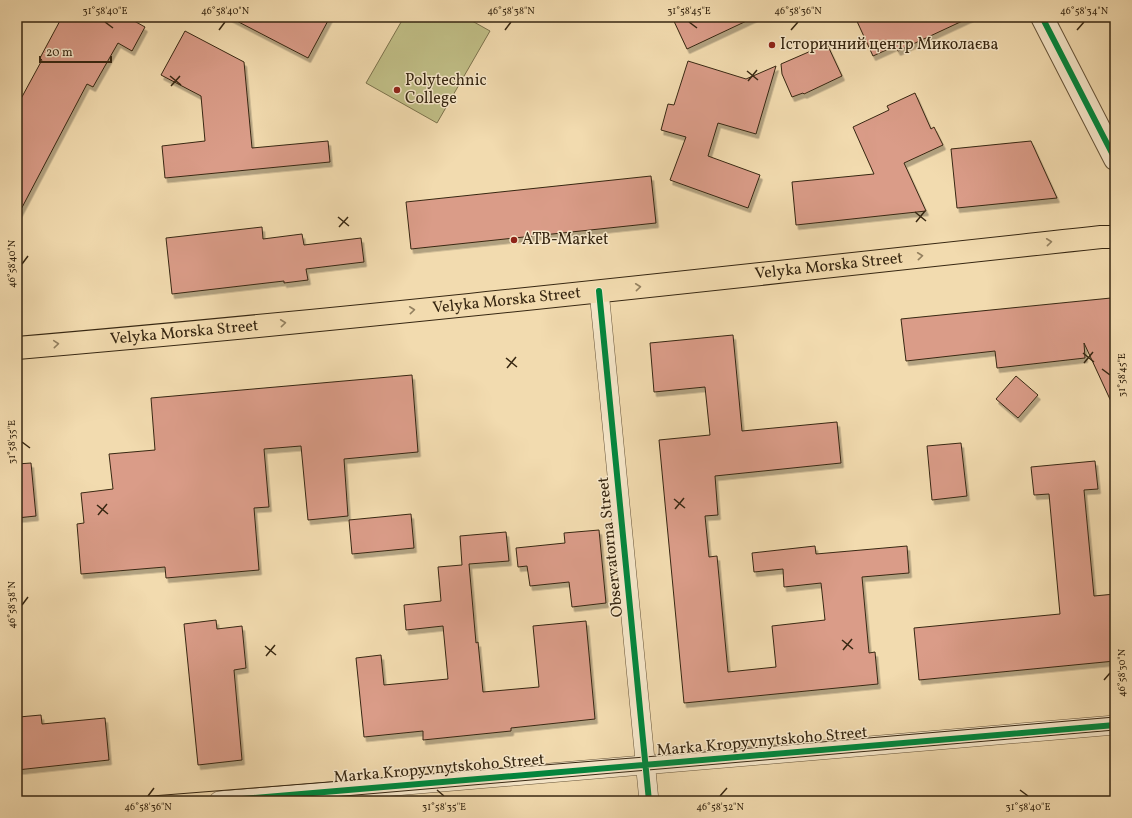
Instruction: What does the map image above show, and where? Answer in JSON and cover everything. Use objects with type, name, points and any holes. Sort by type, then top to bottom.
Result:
[{"type":"highway","name":"Velyka Morska Street","points":[[17,348],[209,331],[1101,237],[1115,237]]},
{"type":"street","points":[[1042,17],[1115,158]]},
{"type":"street","name":"Observatorna Street","points":[[599,291],[649,801]]},
{"type":"street","name":"Marka Kropyvnytskoho Street","points":[[219,801],[1115,725]]},
{"type":"shaded area","points":[[404,17],[465,17],[490,31],[437,123],[366,83]]},
{"type":"building","points":[[62,17],[127,17],[145,27],[132,51],[118,43],[93,87],[87,84],[17,217],[17,106],[42,60],[40,58]]},
{"type":"building","points":[[229,17],[330,17],[308,58]]},
{"type":"building","points":[[672,17],[755,17],[687,49]]},
{"type":"building","points":[[855,17],[971,17],[898,51],[895,46],[873,56]]},
{"type":"building","points":[[185,31],[244,62],[252,148],[328,141],[330,162],[165,178],[162,146],[205,141],[201,96],[161,75]]},
{"type":"building","points":[[827,44],[842,76],[804,94],[803,93],[792,97],[782,74],[781,64]]},
{"type":"building","points":[[688,61],[746,79],[776,66],[756,134],[718,123],[708,156],[760,175],[748,208],[670,180],[686,137],[661,130],[668,104],[674,105]]},
{"type":"building","points":[[915,93],[931,129],[934,127],[943,145],[904,163],[926,211],[796,225],[792,182],[874,174],[853,127],[889,110],[887,106]]},
{"type":"building","points":[[1031,141],[1057,198],[957,208],[951,149]]},
{"type":"building","points":[[651,176],[656,223],[411,249],[406,202]]},
{"type":"building","points":[[262,227],[263,239],[302,234],[304,245],[361,238],[364,262],[306,269],[308,280],[284,283],[284,281],[172,294],[166,238]]},
{"type":"building","points":[[1111,298],[1115,343],[1115,410],[1084,343],[1085,358],[997,368],[995,351],[906,361],[901,319]]},
{"type":"building","points":[[733,335],[742,431],[837,422],[841,463],[715,476],[718,515],[705,516],[709,557],[717,556],[728,672],[776,667],[772,626],[825,620],[821,583],[784,587],[783,569],[754,572],[752,553],[815,546],[816,554],[907,546],[909,573],[862,577],[869,653],[875,652],[878,684],[684,703],[659,440],[710,435],[705,387],[654,392],[650,343]]},
{"type":"building","points":[[412,375],[418,452],[344,459],[348,516],[308,520],[301,446],[264,449],[269,507],[254,508],[259,570],[166,578],[165,567],[81,574],[77,524],[84,523],[81,493],[113,489],[109,454],[155,450],[151,398]]},
{"type":"building","points":[[1016,376],[1038,395],[1018,418],[996,399]]},
{"type":"building","points":[[961,443],[967,496],[932,500],[927,446]]},
{"type":"building","points":[[1095,461],[1098,489],[1084,490],[1094,596],[1115,594],[1115,661],[919,680],[914,628],[1060,614],[1049,494],[1034,495],[1031,467]]},
{"type":"building","points":[[31,463],[36,516],[17,518],[17,464]]},
{"type":"building","points":[[411,514],[414,548],[352,554],[349,520]]},
{"type":"building","points":[[599,530],[606,603],[572,607],[569,582],[530,586],[527,566],[518,567],[516,548],[565,543],[564,533]]},
{"type":"building","points":[[506,532],[509,561],[469,564],[476,643],[478,642],[483,692],[539,687],[533,626],[586,621],[595,719],[511,728],[511,731],[423,740],[423,731],[364,737],[356,658],[381,655],[384,685],[448,679],[443,626],[406,630],[404,605],[441,601],[438,567],[462,565],[460,536]]},
{"type":"building","points":[[216,620],[217,629],[242,626],[246,668],[234,670],[242,760],[198,765],[184,624]]},
{"type":"building","points":[[41,715],[42,724],[105,718],[109,760],[17,770],[17,727],[20,727],[19,717]]},
{"type":"tram line","points":[[89,801],[645,757],[1115,717]]},
{"type":"tram line","points":[[286,801],[1115,730]]},
{"type":"cycle path","points":[[1042,17],[1115,159]]},
{"type":"cycle path","points":[[599,291],[649,801]]},
{"type":"cycle path","points":[[219,801],[1115,725]]},
{"type":"place","name":"Історичний центр Миколаєва","points":[[772,45]]},
{"type":"place","name":"Polytechnic College","points":[[397,90]]},
{"type":"place","name":"ATB-Market","points":[[514,240]]}]
